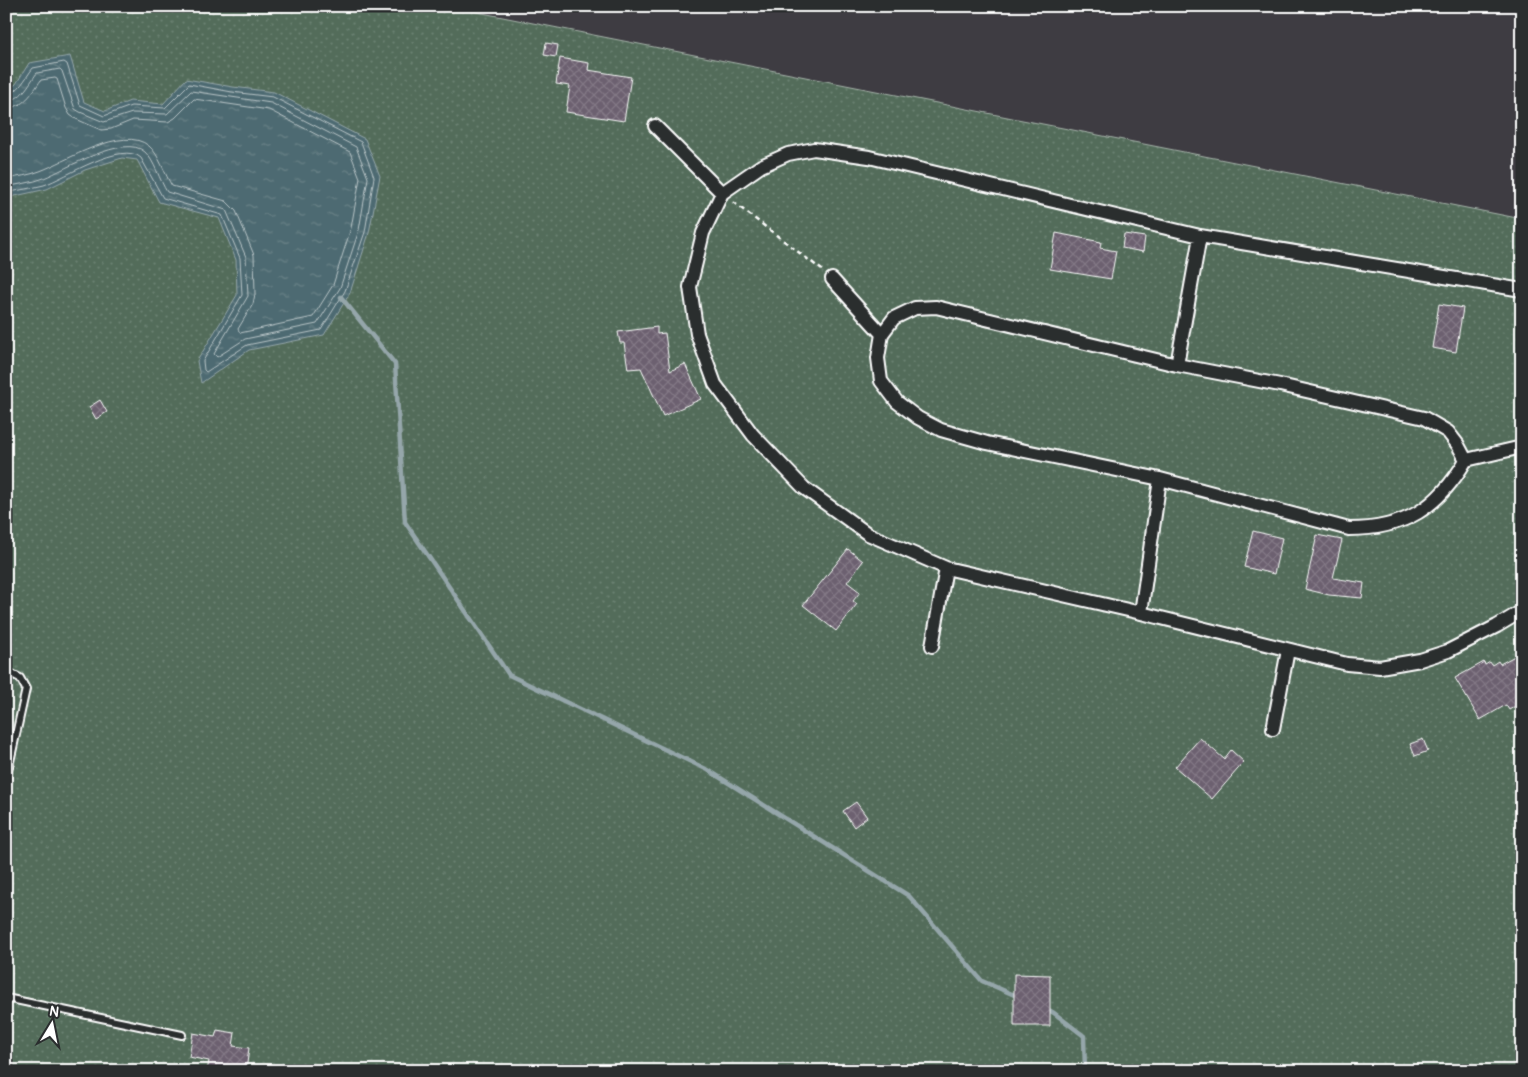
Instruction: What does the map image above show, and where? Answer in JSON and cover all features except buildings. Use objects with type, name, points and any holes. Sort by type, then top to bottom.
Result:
[{"type":"street","points":[[655,126],[722,193]]},
{"type":"street","points":[[1522,290],[1200,236],[869,157],[814,149],[788,154],[762,166],[722,193],[703,233],[690,287],[696,334],[715,384],[753,435],[804,488],[868,534],[946,568],[1141,612],[1347,664],[1380,667],[1420,660],[1448,651],[1522,611]]},
{"type":"street","points":[[1177,365],[1200,236]]},
{"type":"street","points":[[832,279],[882,334]]},
{"type":"street","points":[[1466,460],[1448,432],[1424,418],[1280,385],[1177,365],[936,307],[915,308],[894,318],[882,334],[878,358],[881,381],[897,402],[918,418],[941,430],[987,443],[1160,479],[1349,529],[1370,529],[1392,524],[1416,514],[1441,496],[1466,460],[1522,447]]},
{"type":"street","points":[[1141,612],[1160,479]]},
{"type":"street","points":[[932,646],[946,568]]},
{"type":"street","points":[[1273,729],[1288,650]]},
{"type":"lane","points":[[6,671],[20,678],[26,689],[6,780]]},
{"type":"lane","points":[[6,998],[182,1036]]},
{"type":"path","points":[[722,193],[832,279]]},
{"type":"green space","points":[[6,6],[447,6],[1522,219],[1522,1071],[6,1071]]},
{"type":"water","points":[[70,56],[84,102],[105,111],[130,101],[163,104],[186,79],[274,92],[365,139],[380,176],[369,233],[350,293],[324,335],[249,350],[201,383],[197,361],[237,295],[236,260],[219,218],[159,202],[137,160],[122,158],[85,170],[47,189],[6,198],[6,91],[16,84],[29,63]]},
{"type":"waterway","points":[[341,297],[395,364],[405,522],[509,675],[708,770],[909,896],[982,981],[1019,997]]},
{"type":"waterway","points":[[1047,1009],[1084,1036],[1085,1071]]}]
